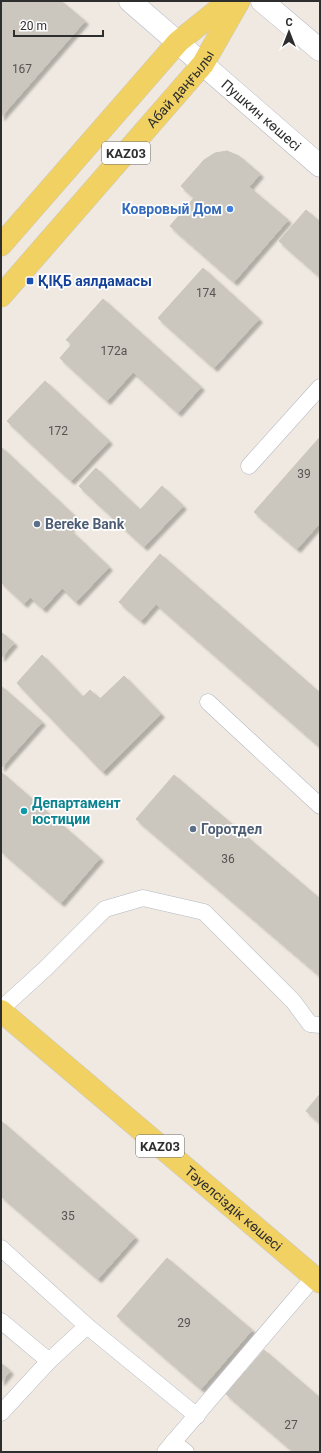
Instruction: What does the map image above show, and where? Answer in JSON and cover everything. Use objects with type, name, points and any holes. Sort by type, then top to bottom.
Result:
[{"type":"main road","name":"Абай даңғылы","points":[[1,245],[178,42],[229,1]]},
{"type":"main road","name":"Абай даңғылы","points":[[1,296],[203,64],[239,1]]},
{"type":"main road","name":"Тәуелсіздік көшесі","points":[[1,1010],[317,1279]]},
{"type":"street","name":"Пушкин көшесі","points":[[130,1],[320,166]]},
{"type":"street","points":[[262,1],[320,50]]},
{"type":"lane","points":[[249,466],[320,387]]},
{"type":"lane","points":[[208,702],[320,806]]},
{"type":"lane","points":[[1,1010],[45,970],[105,909],[143,898],[204,912],[293,1001],[310,1024],[320,1025]]},
{"type":"lane","points":[[1,1248],[88,1326],[197,1416]]},
{"type":"lane","points":[[186,1452],[169,1447],[317,1279]]},
{"type":"lane","points":[[1,1321],[49,1361]]},
{"type":"lane","points":[[1,1413],[49,1361],[88,1326]]},
{"type":"building","points":[[1,1],[61,1],[85,21],[1,117]]},
{"type":"building","name":"Ковровый Дом","points":[[227,151],[239,156],[260,174],[249,187],[288,220],[234,282],[170,226],[194,198],[181,186],[204,160],[215,153]]},
{"type":"building","points":[[306,210],[320,222],[320,277],[279,241]]},
{"type":"building","points":[[203,268],[259,319],[214,368],[158,318]]},
{"type":"building","points":[[103,299],[201,387],[178,413],[133,372],[107,401],[60,358],[72,344],[66,340]]},
{"type":"building","points":[[45,381],[109,441],[71,481],[7,421]]},
{"type":"building","points":[[320,437],[320,523],[297,549],[254,512]]},
{"type":"building","name":"Bereke Bank","points":[[1,447],[79,520],[69,529],[109,567],[76,602],[62,588],[43,609],[30,597],[24,604],[1,582]]},
{"type":"building","points":[[96,468],[140,510],[162,486],[183,506],[144,547],[79,486]]},
{"type":"building","points":[[160,554],[320,693],[320,747],[156,604],[141,621],[119,602]]},
{"type":"building","points":[[1,632],[14,643],[1,658]]},
{"type":"building","points":[[42,655],[83,697],[90,690],[100,699],[124,676],[161,714],[103,772],[17,683]]},
{"type":"building","points":[[1,686],[42,722],[1,768]]},
{"type":"building","name":"Департамент юстиции","points":[[1,772],[100,858],[61,903],[1,851]]},
{"type":"building","points":[[174,775],[320,899],[320,976],[136,819]]},
{"type":"building","points":[[320,1094],[320,1123],[306,1111]]},
{"type":"building","points":[[1,1121],[135,1237],[98,1279],[1,1196]]},
{"type":"building","points":[[167,1258],[252,1330],[201,1389],[117,1316]]},
{"type":"building","points":[[264,1350],[320,1398],[320,1452],[294,1452],[226,1394]]},
{"type":"building","points":[[1,1363],[10,1371],[1,1382]]},
{"type":"place","name":"Ковровый Дом","points":[[230,209]]},
{"type":"place","name":"ҚІҚБ аялдамасы","points":[[30,281]]},
{"type":"place","name":"Bereke Bank","points":[[37,524]]},
{"type":"place","name":"Департамент юстиции","points":[[24,811]]},
{"type":"place","name":"Горотдел","points":[[193,829]]}]
